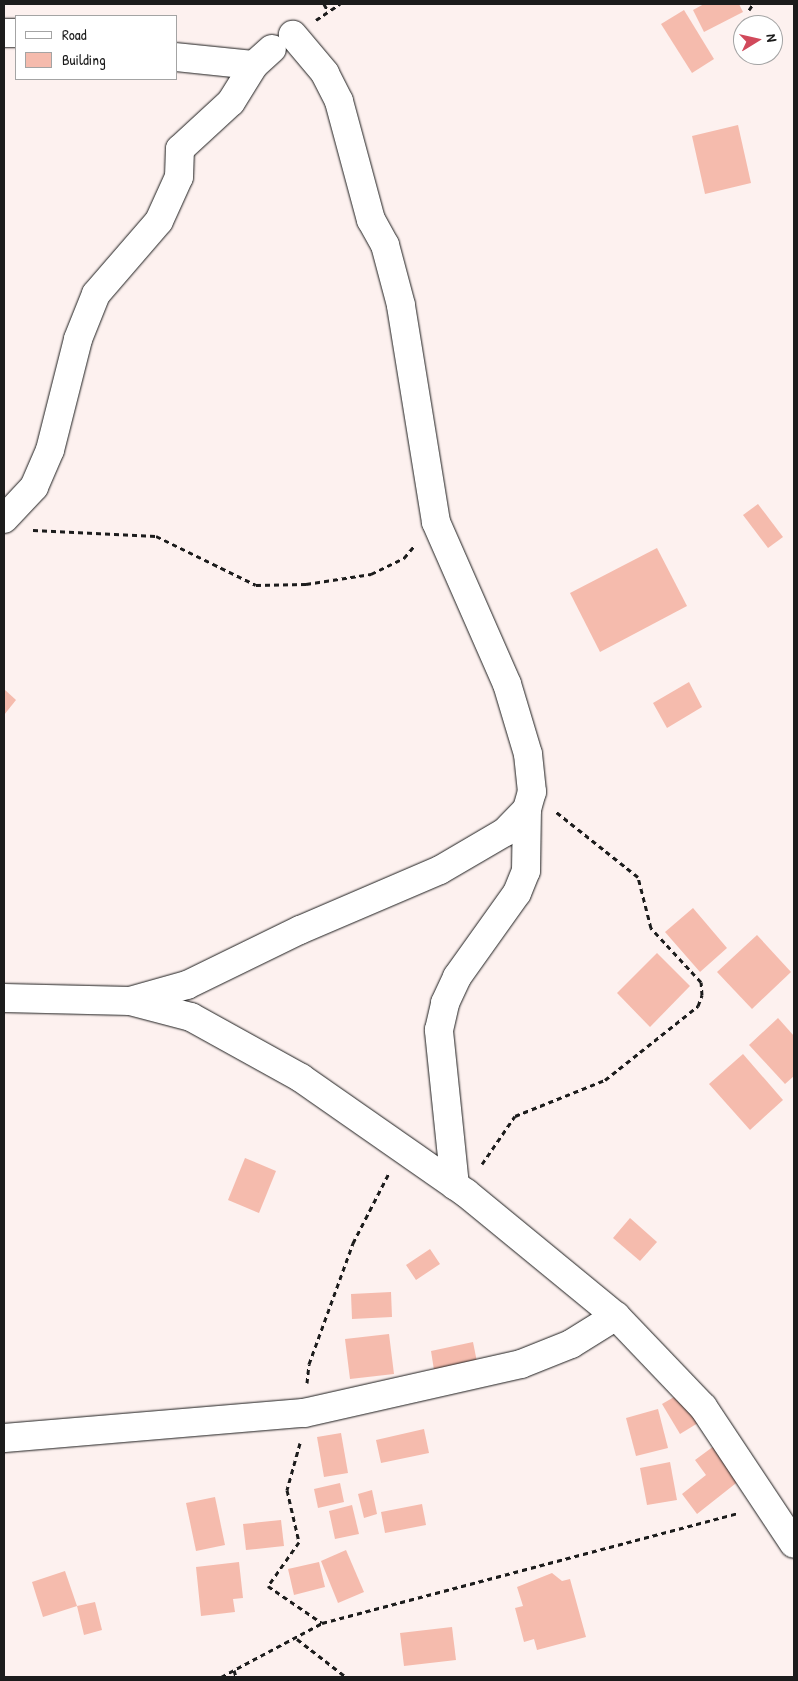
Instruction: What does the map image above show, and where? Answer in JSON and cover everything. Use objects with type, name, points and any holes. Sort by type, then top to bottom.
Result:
[{"type":"street","points":[[178,57],[273,50],[325,73],[339,101],[372,220],[393,272],[436,522],[507,684],[528,754],[529,800],[526,871],[517,893],[457,977],[443,1012],[442,1086],[460,1189]]},
{"type":"street","points":[[13,524],[34,487],[50,450],[78,339],[96,294],[159,221],[179,177],[180,149],[231,102],[273,50]]},
{"type":"street","points":[[130,1000],[187,985],[300,930],[440,870],[505,832],[529,800]]},
{"type":"street","points":[[4,998],[130,1000],[191,1017],[244,1043],[460,1189],[616,1316],[703,1407],[770,1504],[794,1544]]},
{"type":"street","points":[[4,1438],[304,1413],[521,1364],[571,1344],[616,1316]]},
{"type":"path","points":[[324,4],[328,11]]},
{"type":"path","points":[[750,10],[753,4]]},
{"type":"path","points":[[13,524],[156,536],[256,585],[306,584],[371,574],[404,558],[436,522]]},
{"type":"path","points":[[460,1189],[502,1130],[515,1116],[605,1080],[698,1006],[702,995],[701,982],[651,928],[638,877],[529,800]]},
{"type":"path","points":[[322,1623],[268,1586],[299,1542],[286,1490],[305,1429],[304,1413],[309,1364],[353,1243],[400,1150]]},
{"type":"path","points":[[222,1677],[296,1639],[322,1623],[770,1504]]},
{"type":"path","points":[[296,1639],[346,1677]]},
{"type":"path","points":[[234,1670],[236,1677]]},
{"type":"building","points":[[704,4],[739,4],[743,12],[733,15],[733,17],[704,32],[693,10]]},
{"type":"building","points":[[684,10],[714,59],[692,73],[661,24]]},
{"type":"building","points":[[738,125],[751,183],[705,194],[692,136]]},
{"type":"building","points":[[758,504],[783,537],[768,548],[743,515]]},
{"type":"building","points":[[657,548],[687,606],[600,652],[570,593]]},
{"type":"building","points":[[689,682],[702,707],[667,728],[653,703]]},
{"type":"building","points":[[4,689],[16,700],[4,715]]},
{"type":"building","points":[[693,908],[727,948],[700,972],[665,932]]},
{"type":"building","points":[[757,935],[791,972],[752,1009],[717,972]]},
{"type":"building","points":[[657,953],[690,986],[650,1027],[617,993]]},
{"type":"building","points":[[778,1018],[794,1036],[794,1076],[785,1084],[749,1045]]},
{"type":"building","points":[[743,1054],[783,1100],[750,1130],[709,1084]]},
{"type":"building","points":[[245,1158],[276,1171],[259,1213],[228,1200]]},
{"type":"building","points":[[630,1218],[657,1242],[640,1261],[613,1238]]},
{"type":"building","points":[[430,1249],[440,1264],[416,1280],[406,1265]]},
{"type":"building","points":[[391,1292],[392,1317],[352,1319],[351,1294]]},
{"type":"building","points":[[389,1334],[394,1374],[350,1379],[345,1339]]},
{"type":"building","points":[[473,1342],[477,1362],[434,1370],[431,1351]]},
{"type":"building","points":[[681,1393],[698,1423],[680,1434],[662,1404]]},
{"type":"building","points":[[658,1409],[668,1448],[636,1456],[626,1418]]},
{"type":"building","points":[[424,1429],[429,1453],[381,1463],[376,1440]]},
{"type":"building","points":[[341,1433],[348,1473],[324,1477],[317,1437]]},
{"type":"building","points":[[714,1446],[740,1480],[697,1514],[682,1494],[706,1475],[695,1460]]},
{"type":"building","points":[[670,1462],[677,1500],[647,1505],[640,1468]]},
{"type":"building","points":[[340,1483],[344,1502],[318,1508],[314,1489]]},
{"type":"building","points":[[372,1490],[377,1514],[364,1518],[358,1494]]},
{"type":"building","points":[[215,1497],[225,1545],[196,1551],[186,1503]]},
{"type":"building","points":[[422,1504],[426,1525],[385,1533],[381,1512]]},
{"type":"building","points":[[352,1505],[359,1534],[335,1539],[329,1511]]},
{"type":"building","points":[[281,1520],[284,1546],[246,1550],[243,1524]]},
{"type":"building","points":[[346,1550],[364,1592],[338,1603],[321,1561]]},
{"type":"building","points":[[239,1562],[243,1598],[233,1599],[235,1612],[201,1616],[196,1567]]},
{"type":"building","points":[[319,1562],[325,1587],[294,1595],[288,1569]]},
{"type":"building","points":[[65,1571],[77,1606],[43,1617],[32,1582]]},
{"type":"building","points":[[552,1573],[562,1581],[570,1579],[586,1637],[537,1650],[534,1639],[524,1642],[515,1608],[523,1606],[517,1587]]},
{"type":"building","points":[[95,1602],[102,1630],[84,1635],[77,1606]]},
{"type":"building","points":[[452,1627],[456,1660],[404,1666],[400,1633]]}]
